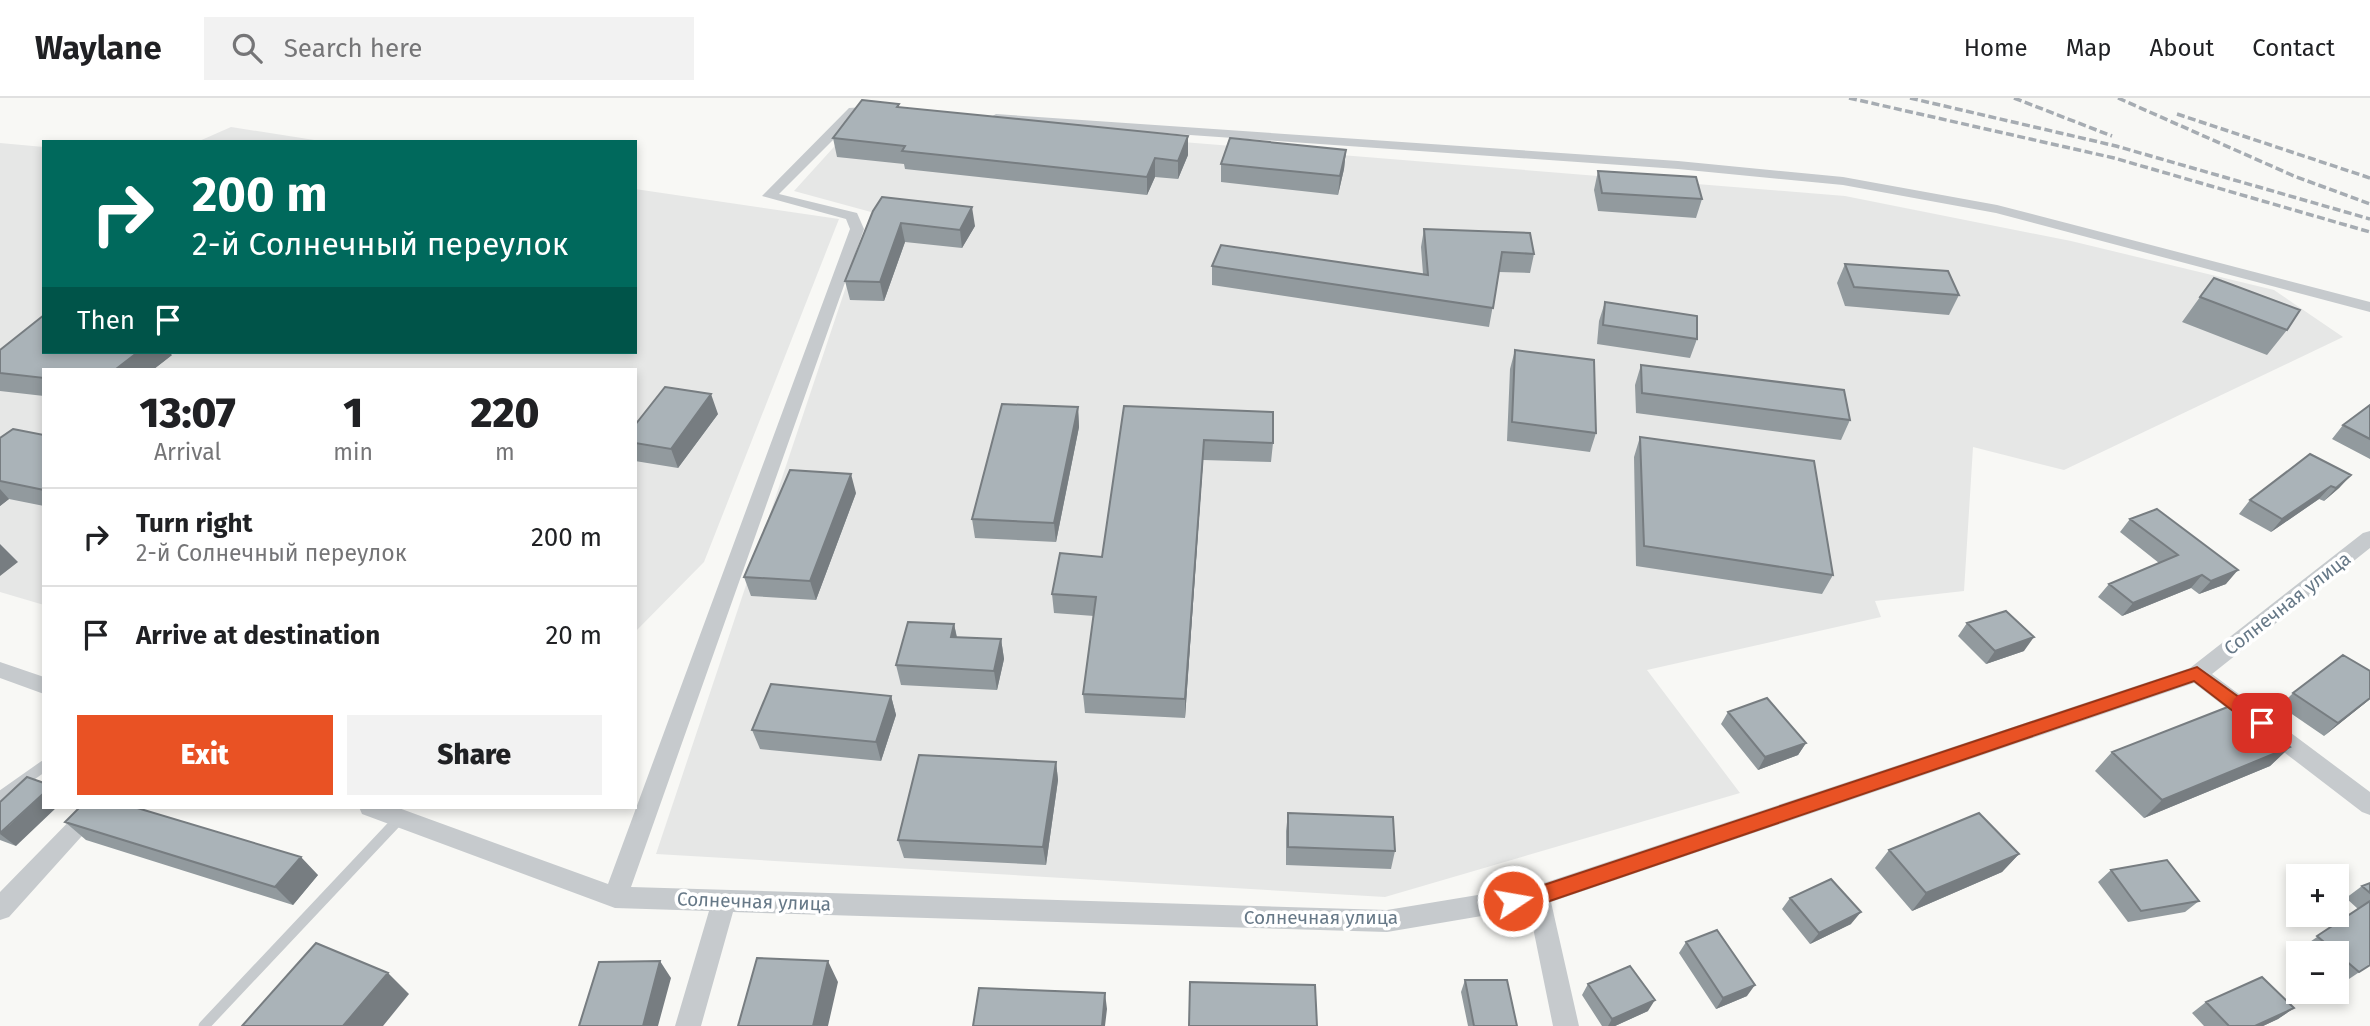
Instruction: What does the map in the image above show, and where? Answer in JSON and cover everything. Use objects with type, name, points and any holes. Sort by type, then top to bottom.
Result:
[{"type":"street","points":[[615,897],[857,229],[852,216],[769,196],[854,111],[901,111]]},
{"type":"street","points":[[985,117],[1678,165],[1843,181],[1997,209],[2370,307]]},
{"type":"street","name":"Солнечная улица","points":[[376,809],[615,897],[1387,921],[1538,896],[2197,674],[2370,538]]},
{"type":"street","points":[[0,670],[42,685]]},
{"type":"street","points":[[2197,674],[2370,805]]},
{"type":"street","points":[[0,909],[95,809]]},
{"type":"street","points":[[1538,896],[1566,1026]]},
{"type":"street","points":[[688,1026],[724,901]]},
{"type":"lane","points":[[0,797],[42,767]]},
{"type":"lane","points":[[204,1026],[401,818]]},
{"type":"shaded area","points":[[862,116],[1845,196],[2071,241],[2274,290],[2343,337],[2064,470],[1973,447],[1964,591],[1875,601],[1881,617],[1647,670],[1740,793],[1385,897],[656,854],[871,212],[794,191]]},
{"type":"shaded area","points":[[231,127],[314,140],[202,140]]},
{"type":"shaded area","points":[[0,143],[42,147],[42,354],[637,354],[637,189],[839,219],[704,562],[637,630],[637,368],[42,368],[42,604],[0,592]]},
{"type":"building","points":[[862,100],[899,104],[897,107],[1188,136],[1178,161],[1155,158],[1147,177],[902,151],[905,146],[833,138]]},
{"type":"building","points":[[1230,138],[1346,150],[1340,176],[1221,164]]},
{"type":"building","points":[[1598,171],[1696,177],[1702,199],[1602,193]]},
{"type":"building","points":[[882,197],[972,207],[960,230],[901,223],[880,282],[845,281],[873,211]]},
{"type":"building","points":[[1424,229],[1530,233],[1534,254],[1502,252],[1493,308],[1212,266],[1221,245],[1428,275]]},
{"type":"building","points":[[1845,264],[1948,271],[1959,295],[1854,287]]},
{"type":"building","points":[[2214,278],[2300,310],[2287,330],[2200,297]]},
{"type":"building","points":[[1605,302],[1697,316],[1697,339],[1603,325]]},
{"type":"building","points":[[42,317],[42,354],[135,354],[117,368],[42,368],[42,378],[0,373],[0,350]]},
{"type":"building","points":[[1515,350],[1594,360],[1596,433],[1512,422]]},
{"type":"building","points":[[1641,365],[1844,390],[1850,420],[1642,393]]},
{"type":"building","points":[[665,387],[711,394],[671,449],[637,443],[637,422]]},
{"type":"building","points":[[1002,404],[1078,407],[1054,523],[972,519]]},
{"type":"building","points":[[2370,405],[2370,439],[2343,425]]},
{"type":"building","points":[[1124,406],[1273,412],[1273,443],[1204,440],[1185,699],[1083,694],[1096,597],[1052,594],[1060,553],[1102,557]]},
{"type":"building","points":[[13,429],[42,435],[42,490],[0,481],[0,438]]},
{"type":"building","points":[[1640,437],[1814,461],[1833,575],[1644,546]]},
{"type":"building","points":[[2310,454],[2351,475],[2336,488],[2331,486],[2282,519],[2250,500]]},
{"type":"building","points":[[790,470],[851,474],[810,581],[744,577]]},
{"type":"building","points":[[2157,509],[2238,570],[2211,581],[2202,575],[2133,603],[2109,584],[2178,555],[2130,519]]},
{"type":"building","points":[[2006,611],[2034,637],[1995,651],[1967,623]]},
{"type":"building","points":[[908,622],[954,624],[951,637],[1001,639],[994,671],[896,665]]},
{"type":"building","points":[[2343,655],[2370,671],[2370,698],[2338,723],[2293,693]]},
{"type":"building","points":[[771,684],[891,696],[876,742],[752,730]]},
{"type":"building","points":[[1767,698],[1806,743],[1765,757],[1728,712]]},
{"type":"building","points":[[2238,703],[2290,747],[2162,800],[2112,752]]},
{"type":"building","points":[[919,755],[1056,762],[1043,847],[898,840]]},
{"type":"building","points":[[27,777],[42,782],[42,795],[0,833],[0,802]]},
{"type":"building","points":[[78,809],[141,809],[301,857],[275,887],[65,822]]},
{"type":"building","points":[[1288,813],[1393,817],[1395,851],[1288,847]]},
{"type":"building","points":[[1979,813],[2019,854],[1926,893],[1889,850]]},
{"type":"building","points":[[2167,860],[2199,901],[2141,911],[2111,870]]},
{"type":"building","points":[[1831,879],[1861,912],[1819,933],[1790,898]]},
{"type":"building","points":[[2370,883],[2370,893],[2362,886]]},
{"type":"building","points":[[2370,901],[2370,965],[2359,972],[2349,963],[2349,941],[2323,941],[2317,936],[2331,927],[2349,927],[2349,915]]},
{"type":"building","points":[[1717,930],[1755,985],[1723,998],[1686,942]]},
{"type":"building","points":[[316,943],[388,973],[343,1026],[242,1026]]},
{"type":"building","points":[[757,958],[828,961],[813,1026],[738,1026]]},
{"type":"building","points":[[660,961],[643,1026],[579,1026],[599,962]]},
{"type":"building","points":[[1630,966],[1655,1000],[1612,1019],[1588,984]]},
{"type":"building","points":[[2262,977],[2286,1000],[2286,1004],[2294,1008],[2255,1026],[2229,1026],[2206,1002]]},
{"type":"building","points":[[1465,980],[1507,980],[1517,1026],[1474,1026]]},
{"type":"building","points":[[1190,982],[1315,985],[1317,1026],[1189,1026]]},
{"type":"building","points":[[979,988],[1105,993],[1102,1026],[973,1026]]},
{"type":"railway","points":[[1849,98],[2114,158],[2370,232]]},
{"type":"railway","points":[[1910,98],[2116,146],[2370,219]]},
{"type":"railway","points":[[2014,98],[2112,136]]},
{"type":"railway","points":[[2118,98],[2294,176],[2370,204]]},
{"type":"railway","points":[[2177,114],[2370,178]]},
{"type":"route","points":[[1513,901],[1538,896],[2197,674],[2262,723]]}]
